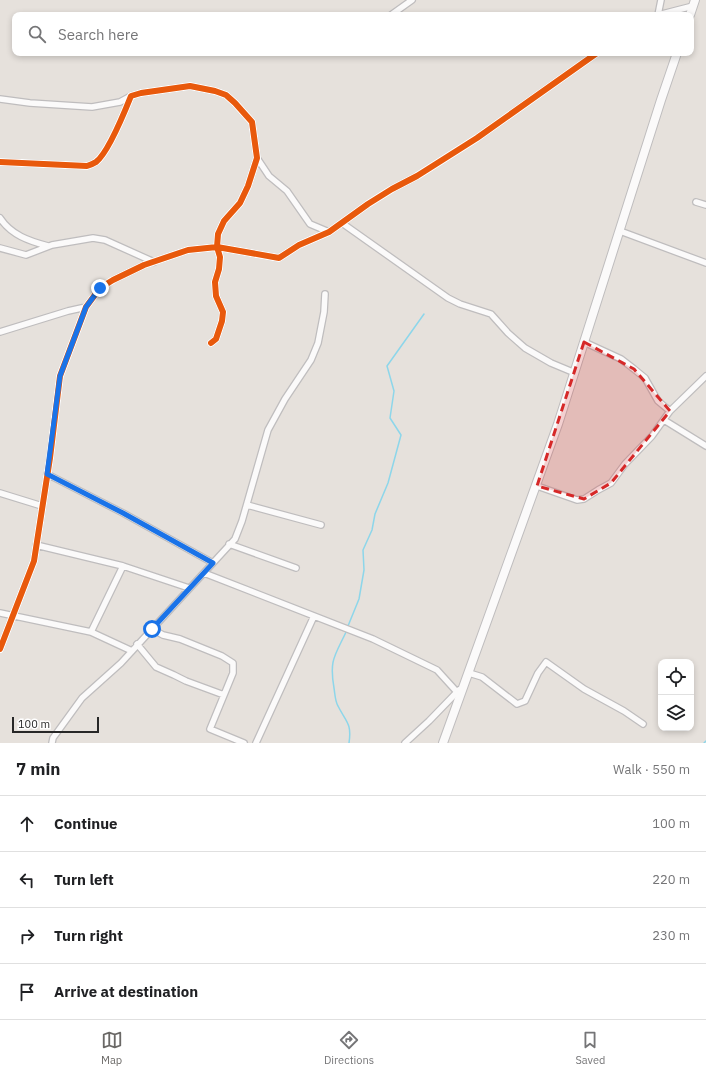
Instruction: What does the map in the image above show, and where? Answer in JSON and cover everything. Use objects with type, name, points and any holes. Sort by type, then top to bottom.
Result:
[{"type":"main road","points":[[443,743],[537,486],[575,373],[676,56]]},
{"type":"street","points":[[395,12],[412,0]]},
{"type":"street","points":[[658,12],[660,0]]},
{"type":"street","points":[[667,12],[694,3]]},
{"type":"street","points":[[0,649],[34,561],[60,376],[86,307],[100,288],[113,280],[154,262],[188,250],[217,247],[279,258],[298,245],[329,232],[392,189],[417,176],[477,138],[593,56]]},
{"type":"street","points":[[0,99],[30,103],[92,107],[120,102],[141,93],[190,86],[226,95],[235,102],[252,122],[257,158],[248,186],[240,203],[224,221],[218,234],[217,247],[220,257],[215,289],[216,296],[223,312],[222,321],[216,339],[211,343]]},
{"type":"street","points":[[0,162],[87,166],[94,164],[108,146],[125,114],[131,96]]},
{"type":"street","points":[[257,158],[270,176],[287,191],[310,224],[329,232]]},
{"type":"street","points":[[696,202],[706,205]]},
{"type":"street","points":[[0,218],[6,227],[20,236],[33,242],[48,246]]},
{"type":"street","points":[[342,223],[448,298],[460,304],[491,314],[508,333],[525,348],[551,363],[575,373]]},
{"type":"street","points":[[620,230],[706,263]]},
{"type":"street","points":[[0,248],[26,256],[48,246],[93,238],[105,240],[154,262]]},
{"type":"street","points":[[52,743],[53,738],[82,698],[121,663],[234,539],[246,505],[268,430],[285,399],[311,360],[318,343],[326,294]]},
{"type":"street","points":[[0,332],[86,307]]},
{"type":"street","points":[[584,342],[622,359],[645,378],[658,401],[670,412]]},
{"type":"street","points":[[537,486],[577,500],[584,499],[611,484],[625,464],[652,436],[670,412],[706,376]]},
{"type":"street","points":[[664,420],[706,446]]},
{"type":"street","points":[[47,474],[123,513],[213,563]]},
{"type":"street","points":[[0,493],[42,506]]},
{"type":"street","points":[[246,505],[321,525]]},
{"type":"street","points":[[229,544],[296,568]]},
{"type":"street","points":[[36,545],[123,566],[189,588]]},
{"type":"street","points":[[91,632],[123,566]]},
{"type":"street","points":[[204,573],[373,639],[437,670],[457,692]]},
{"type":"street","points":[[0,613],[91,632],[132,650]]},
{"type":"street","points":[[256,743],[314,616]]},
{"type":"street","points":[[152,629],[163,635],[180,639],[222,656],[233,663],[232,672],[224,695],[210,729],[244,743]]},
{"type":"street","points":[[137,644],[156,667],[186,681],[224,695]]},
{"type":"street","points":[[469,673],[482,677],[517,704],[525,701],[538,672],[546,662],[584,689],[624,711],[643,724]]},
{"type":"street","points":[[405,743],[465,684]]},
{"type":"highlighted area","points":[[584,342],[634,369],[670,411],[611,483],[584,499],[537,486]]},
{"type":"waterway","points":[[348,626],[359,599],[364,570],[363,550],[372,530],[375,514],[388,483],[401,435],[390,418],[394,391],[387,366],[424,314]]},
{"type":"waterway","points":[[347,630],[336,652],[332,670],[336,702],[348,723],[350,731],[349,743]]},
{"type":"cycle path","points":[[0,649],[34,561],[50,458],[60,376],[86,307],[100,288],[144,265],[188,250],[217,247],[279,258],[299,245],[329,232],[368,204],[417,176],[477,138],[593,56]]},
{"type":"cycle path","points":[[0,162],[87,166],[96,162],[106,150],[131,96],[141,93],[190,86],[215,91],[226,95],[252,122],[257,158],[248,186],[240,203],[224,221],[218,234],[217,247],[220,257],[219,269],[215,282],[216,296],[223,312],[222,321],[216,339],[211,343]]},
{"type":"route","points":[[100,288],[86,307],[60,376],[47,474],[123,513],[213,563],[152,629]]}]
